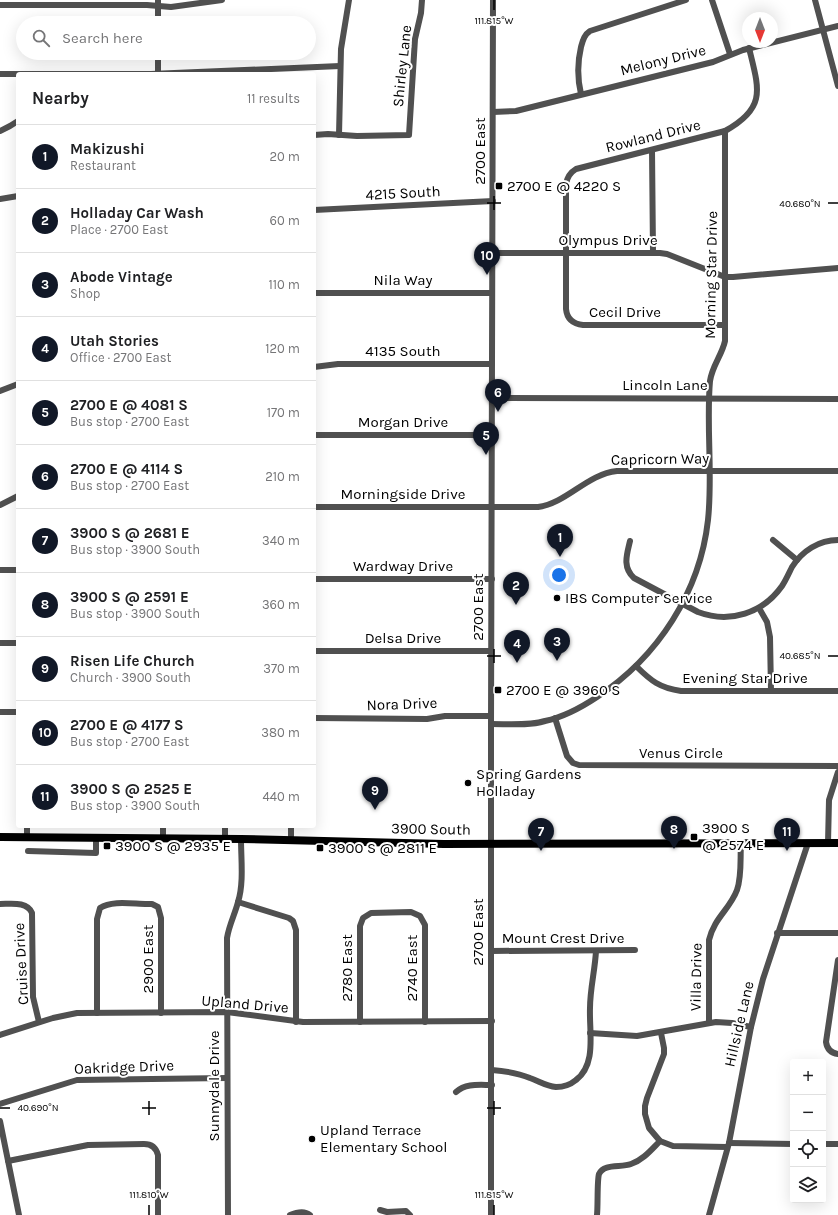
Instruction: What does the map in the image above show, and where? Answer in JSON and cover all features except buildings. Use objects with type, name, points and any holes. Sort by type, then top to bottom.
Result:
[{"type":"main road","name":"3900 South","points":[[0,837],[241,839],[444,844],[838,843]]},
{"type":"street","points":[[0,5],[85,2],[148,5],[158,3],[171,7],[222,0]]},
{"type":"street","points":[[316,135],[339,135],[340,66],[349,0]]},
{"type":"street","name":"Shirley Lane","points":[[339,135],[409,135],[415,39],[421,13],[422,0]]},
{"type":"street","name":"2700 East","points":[[491,1215],[491,651],[494,0]]},
{"type":"street","points":[[581,94],[577,66],[587,33],[686,0]]},
{"type":"street","points":[[712,0],[730,54]]},
{"type":"street","points":[[815,0],[838,86]]},
{"type":"street","points":[[158,3],[158,16]]},
{"type":"street","name":"Melony Drive","points":[[778,41],[838,26]]},
{"type":"street","name":"Melony Drive","points":[[493,112],[516,111],[713,62],[730,54],[749,48]]},
{"type":"street","name":"Rowland Drive","points":[[566,253],[566,184],[573,171],[581,167],[725,131],[734,126],[750,113],[756,100],[757,85],[749,48]]},
{"type":"street","points":[[158,60],[158,72]]},
{"type":"street","points":[[204,72],[340,66]]},
{"type":"street","points":[[0,74],[16,74]]},
{"type":"street","points":[[0,131],[16,122]]},
{"type":"street","name":"Morning Star Drive","points":[[491,724],[530,724],[555,718],[596,698],[636,666],[665,631],[682,604],[695,575],[704,543],[709,509],[711,375],[724,346],[725,131]]},
{"type":"street","points":[[652,150],[653,253]]},
{"type":"street","points":[[0,199],[16,196]]},
{"type":"street","name":"4215 South","points":[[316,210],[493,202]]},
{"type":"street","name":"Olympus Drive","points":[[492,253],[667,254],[725,277],[838,268]]},
{"type":"street","name":"Cecil Drive","points":[[566,253],[566,312],[570,320],[577,324],[725,325]]},
{"type":"street","name":"Nila Way","points":[[316,294],[492,293]]},
{"type":"street","name":"4135 South","points":[[316,367],[338,364],[492,364]]},
{"type":"street","points":[[0,391],[16,385]]},
{"type":"street","name":"Lincoln Lane","points":[[492,398],[838,398]]},
{"type":"street","name":"Morgan Drive","points":[[316,435],[492,435]]},
{"type":"street","name":"Capricorn Way","points":[[492,507],[538,507],[547,505],[597,477],[612,471],[838,471]]},
{"type":"street","points":[[0,505],[16,497]]},
{"type":"street","name":"Morningside Drive","points":[[316,507],[492,507]]},
{"type":"street","points":[[630,540],[626,562],[630,575],[682,604],[704,614],[722,617],[741,616],[759,608],[768,602],[778,591],[797,560],[814,546],[825,541],[838,540]]},
{"type":"street","points":[[773,540],[797,560]]},
{"type":"street","points":[[0,570],[16,570]]},
{"type":"street","name":"Wardway Drive","points":[[316,579],[492,579]]},
{"type":"street","points":[[759,608],[767,622],[770,637],[771,691]]},
{"type":"street","points":[[0,643],[16,643]]},
{"type":"street","name":"Delsa Drive","points":[[316,651],[491,651]]},
{"type":"street","name":"Evening Star Drive","points":[[636,666],[653,682],[667,688],[687,692],[838,691]]},
{"type":"street","points":[[0,712],[16,712]]},
{"type":"street","name":"Nora Drive","points":[[316,718],[427,719],[445,716],[491,716]]},
{"type":"street","name":"Venus Circle","points":[[555,718],[567,756],[573,763],[579,765],[838,766]]},
{"type":"street","points":[[828,843],[828,800],[838,772]]},
{"type":"street","points":[[27,828],[27,837]]},
{"type":"street","points":[[163,828],[163,839]]},
{"type":"street","points":[[225,828],[225,839]]},
{"type":"street","points":[[291,828],[291,840]]},
{"type":"street","points":[[28,851],[96,853],[96,838]]},
{"type":"street","name":"Sunnydale Drive","points":[[228,1215],[227,938],[238,902],[241,877],[241,839]]},
{"type":"street","name":"Hillside Lane","points":[[709,1215],[728,1145],[750,1027],[778,933],[808,843]]},
{"type":"street","name":"Villa Drive","points":[[709,1023],[709,940],[711,931],[716,922],[738,889],[741,844]]},
{"type":"street","points":[[238,902],[291,919],[296,930],[296,1022]]},
{"type":"street","name":"Cruise Drive","points":[[0,904],[23,904],[32,913],[33,997],[40,1022]]},
{"type":"street","name":"2900 East","points":[[97,1013],[97,919],[100,908],[104,905],[110,904],[152,904],[158,907],[161,918],[161,1013]]},
{"type":"street","name":"2740 East","points":[[365,916],[371,913],[411,912],[420,916],[423,920],[425,1022]]},
{"type":"street","name":"2780 East","points":[[360,1022],[360,926],[365,916]]},
{"type":"street","points":[[778,933],[838,933]]},
{"type":"street","name":"Mount Crest Drive","points":[[492,951],[635,950]]},
{"type":"street","points":[[492,1070],[516,1073],[554,1087],[572,1084],[580,1077],[586,1070],[590,1057],[590,1008],[596,951]]},
{"type":"street","points":[[838,960],[826,1038],[827,1046],[831,1052],[838,1054]]},
{"type":"street","name":"Upland Drive","points":[[0,1035],[66,1014],[97,1013],[227,1012],[296,1022],[492,1021]]},
{"type":"street","points":[[590,1033],[632,1036],[661,1033],[709,1023],[722,1022],[750,1027]]},
{"type":"street","points":[[661,1033],[664,1054],[645,1106],[646,1121],[649,1128],[660,1140],[673,1146],[682,1147],[790,1144]]},
{"type":"street","name":"Oakridge Drive","points":[[0,1104],[76,1080],[227,1078]]},
{"type":"street","points":[[456,1092],[461,1087],[469,1085],[492,1085]]},
{"type":"street","points":[[0,1121],[19,1215]]},
{"type":"street","points":[[597,1215],[598,1178],[603,1169],[606,1167],[621,1167],[641,1159],[660,1140]]},
{"type":"street","points":[[826,1144],[838,1144]]},
{"type":"street","points":[[8,1161],[88,1145],[152,1145],[157,1152],[158,1158],[158,1215]]},
{"type":"street","points":[[380,1210],[387,1212],[406,1211],[410,1215]]},
{"type":"street","points":[[290,1215],[301,1211],[307,1212],[310,1215]]},
{"type":"place","name":"2700 E @ 4220 S","points":[[499,186]]},
{"type":"place","name":"2700 E @ 4177 S","points":[[487,275]]},
{"type":"place","name":"2700 E @ 4114 S","points":[[498,412]]},
{"type":"place","name":"2700 E @ 4081 S","points":[[486,455]]},
{"type":"place","name":"Makizushi","points":[[560,557]]},
{"type":"place","name":"IBS Computer Service","points":[[557,598]]},
{"type":"place","name":"Holladay Car Wash","points":[[516,605]]},
{"type":"place","name":"Abode Vintage","points":[[557,661]]},
{"type":"place","name":"Utah Stories","points":[[517,663]]},
{"type":"place","name":"2700 E @ 3960 S","points":[[498,690]]},
{"type":"place","name":"Spring Gardens Holladay","points":[[468,783]]},
{"type":"place","name":"Risen Life Church","points":[[375,810]]},
{"type":"place","name":"3900 S @ 2574 E","points":[[694,837]]},
{"type":"place","name":"3900 S @ 2935 E","points":[[107,846]]},
{"type":"place","name":"3900 S @ 2811 E","points":[[320,848]]},
{"type":"place","name":"3900 S @ 2591 E","points":[[674,849]]},
{"type":"place","name":"3900 S @ 2681 E","points":[[541,851]]},
{"type":"place","name":"3900 S @ 2525 E","points":[[787,851]]},
{"type":"place","name":"Upland Terrace Elementary School","points":[[312,1139]]}]
